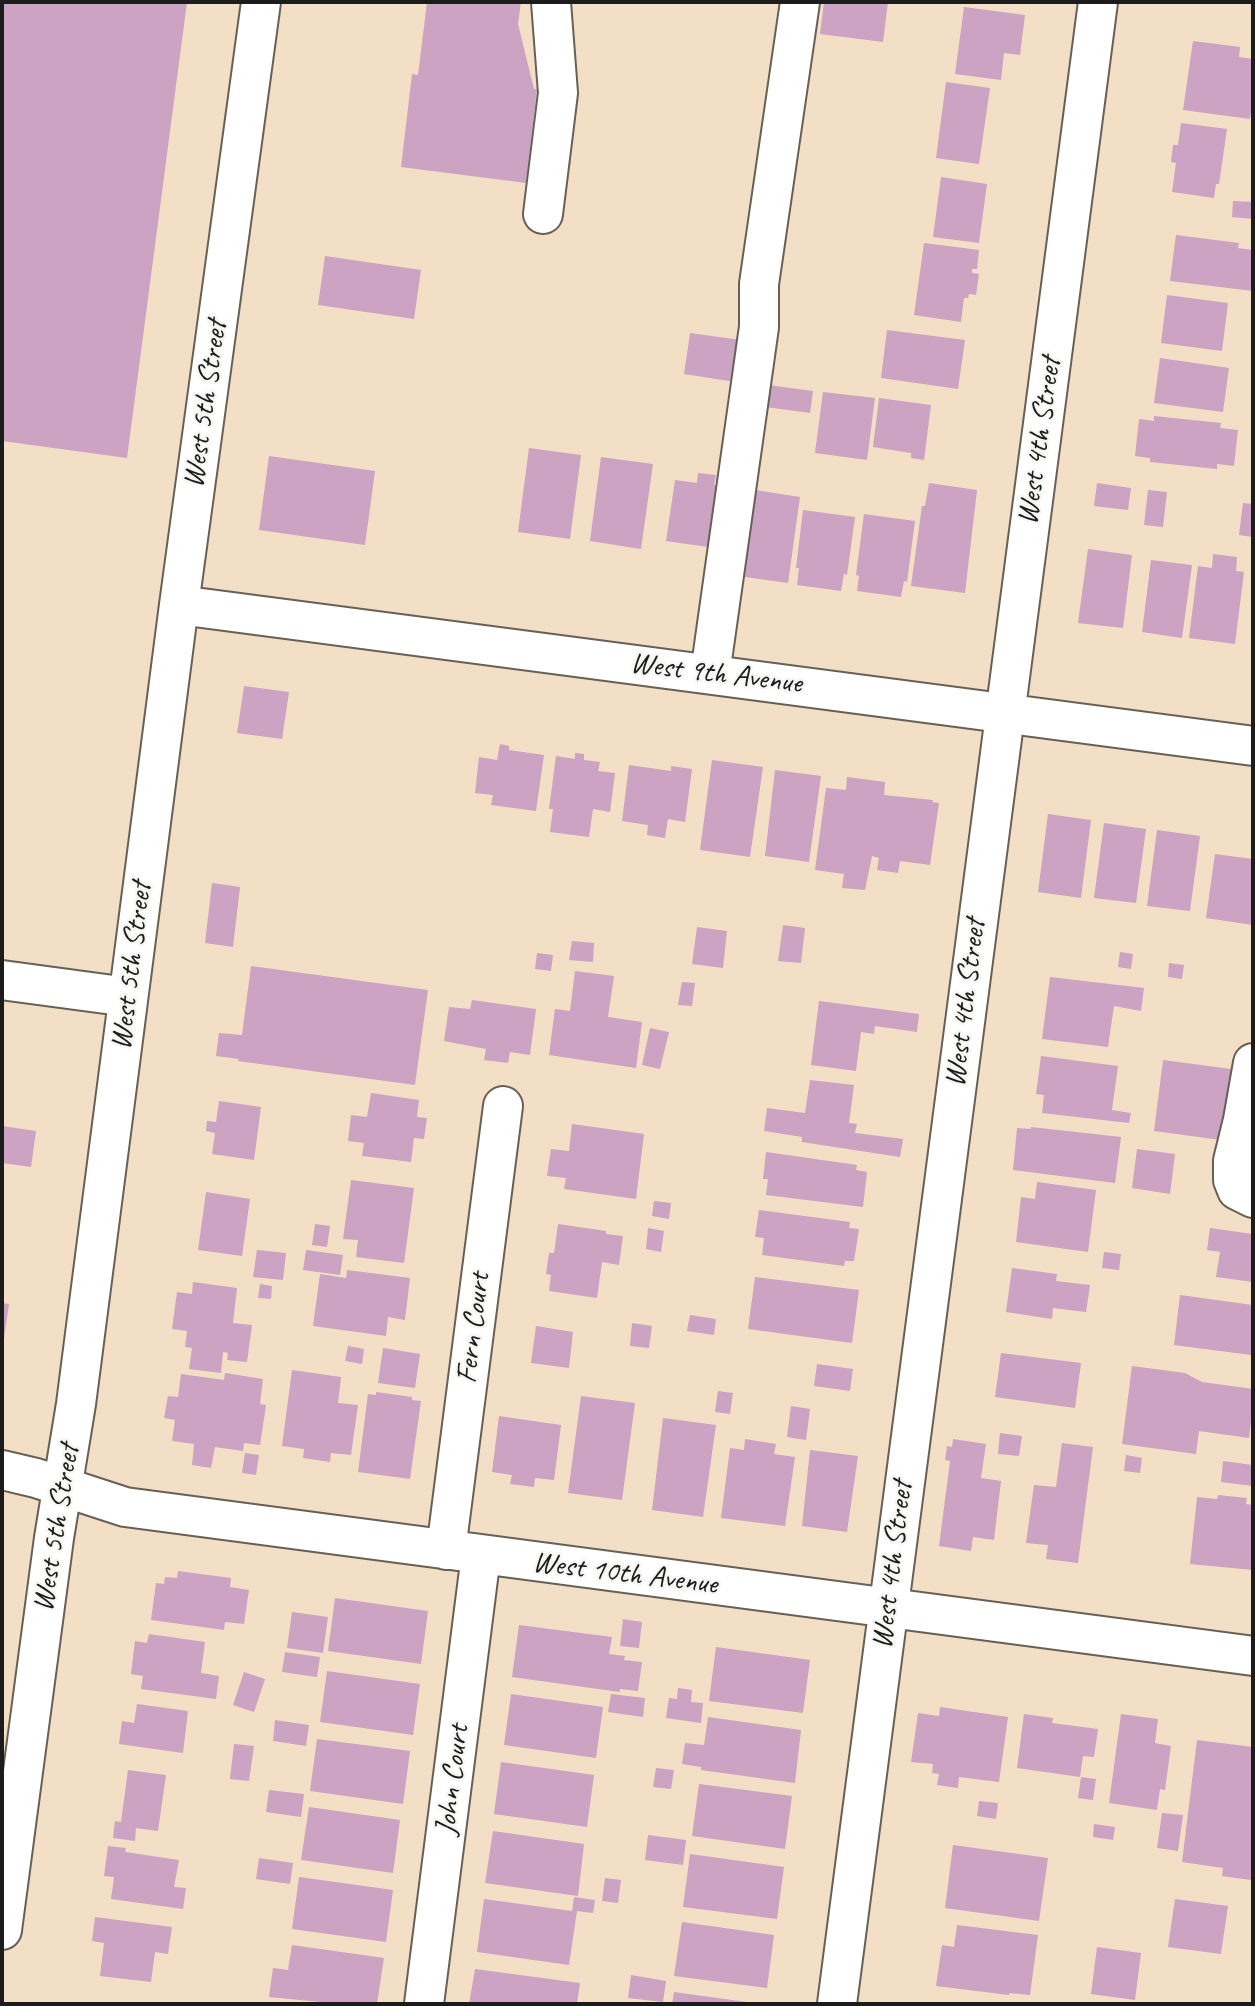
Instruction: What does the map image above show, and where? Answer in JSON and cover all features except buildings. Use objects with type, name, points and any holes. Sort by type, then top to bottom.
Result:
[{"type":"street","name":"West 5th Street","points":[[2,1930],[62,1486],[76,1404],[179,605],[261,2]]},
{"type":"street","points":[[543,215],[558,93],[551,2]]},
{"type":"street","points":[[710,674],[759,327],[761,271],[800,2]]},
{"type":"street","name":"West 4th Street","points":[[837,2004],[1098,2]]},
{"type":"street","name":"West 9th Avenue","points":[[179,605],[1253,746]]},
{"type":"street","points":[[2,980],[128,997]]},
{"type":"street","points":[[1253,1063],[1233,1161],[1233,1180],[1237,1190],[1253,1198]]},
{"type":"street","name":"Fern Court","points":[[463,1553],[503,1106]]},
{"type":"street","name":"West 10th Avenue","points":[[2,1470],[125,1507],[1253,1656]]},
{"type":"street","name":"John Court","points":[[424,2004],[463,1553]]}]
